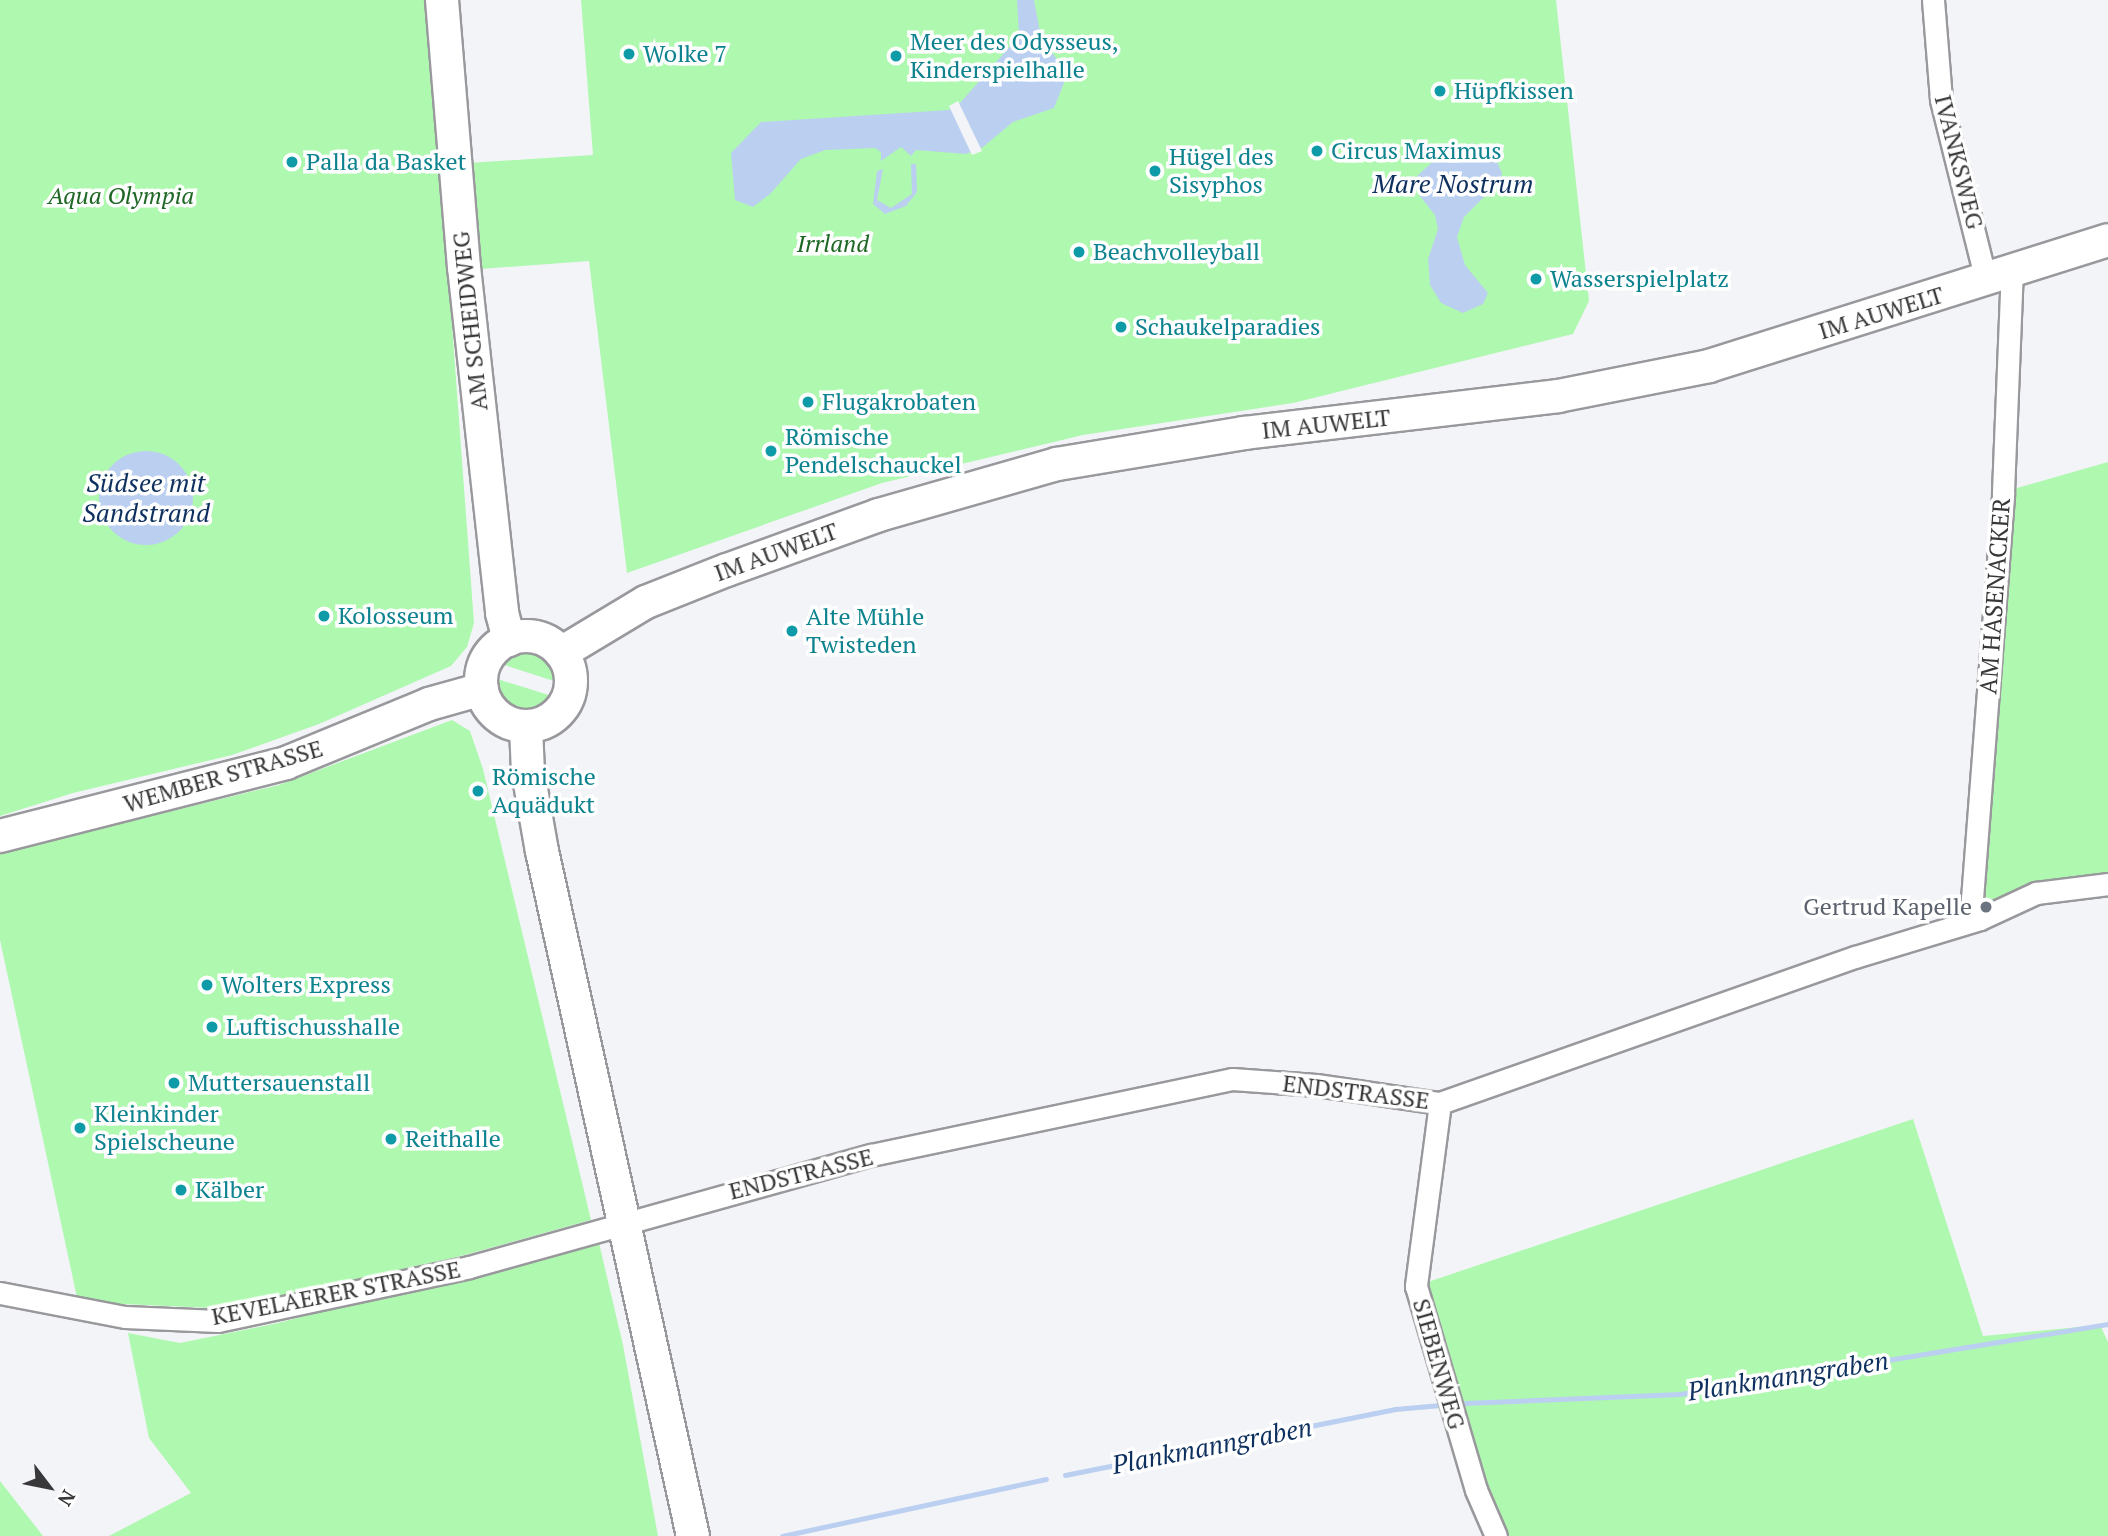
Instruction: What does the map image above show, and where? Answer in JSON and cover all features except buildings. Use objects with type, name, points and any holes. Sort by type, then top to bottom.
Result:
[{"type":"main road","name":"AM SCHEIDWEG","points":[[442,0],[464,267],[502,613],[509,640]]},
{"type":"main road","name":"IM AUWELT","points":[[561,653],[646,602],[714,575],[879,515],[1057,464],[1244,433],[1558,396],[1709,366],[2108,240]]},
{"type":"main road","points":[[536,638],[561,653],[571,680],[569,694],[552,717],[526,727],[498,716],[482,689],[486,661],[509,640],[536,638]]},
{"type":"main road","name":"WEMBER STRASSE","points":[[0,836],[286,763],[429,705],[482,689]]},
{"type":"main road","points":[[526,727],[528,772],[542,851],[627,1223],[693,1536]]},
{"type":"street","name":"IVANKSWEG","points":[[1933,0],[1941,100],[1999,276]]},
{"type":"street","name":"AM HASENACKER","points":[[1980,919],[1972,899],[2003,492],[1999,276]]},
{"type":"street","name":"ENDSTRASSE","points":[[627,1223],[870,1155],[1232,1079],[1316,1085],[1440,1103],[1855,957],[1980,919],[2036,893],[2108,884]]},
{"type":"street","name":"SIEBENWEG","points":[[1440,1103],[1416,1286],[1476,1490],[1496,1536]]},
{"type":"street","name":"KEVELAERER STRASSE","points":[[0,1293],[125,1317],[218,1321],[469,1267],[627,1223]]},
{"type":"green space","name":"Aqua Olympia","points":[[0,0],[428,0],[474,623],[467,647],[451,666],[319,724],[232,755],[73,793],[0,816]]},
{"type":"green space","name":"Irrland","points":[[581,0],[1556,0],[1589,301],[1573,334],[1293,403],[1083,435],[882,483],[627,573],[589,261],[480,269],[469,163],[593,155]]},
{"type":"green space","points":[[2108,462],[2108,884],[1980,919],[1995,771],[2003,492]]},
{"type":"green space","points":[[534,648],[552,658],[560,683],[498,663],[515,649]]},
{"type":"green space","points":[[494,678],[555,697],[538,713],[520,714],[502,703]]},
{"type":"green space","points":[[452,720],[470,731],[483,769],[591,1220],[334,1291],[234,1309],[78,1302],[0,940],[0,853],[279,785]]},
{"type":"green space","points":[[1913,1119],[1983,1336],[2100,1325],[2108,1342],[2108,1536],[1496,1536],[1416,1286]]},
{"type":"green space","points":[[599,1243],[623,1345],[658,1536],[109,1536],[191,1493],[149,1438],[128,1333],[180,1343],[278,1323],[557,1250]]},
{"type":"green space","points":[[0,1481],[43,1536],[0,1536]]},
{"type":"water","points":[[1017,0],[1034,0],[1041,37],[1061,65],[1064,83],[1054,108],[1013,122],[983,147],[966,154],[916,150],[911,156],[901,147],[881,161],[881,152],[875,148],[825,150],[801,159],[770,194],[753,207],[735,200],[731,153],[761,122],[948,110],[960,103],[1019,36]]},
{"type":"water","name":"Mare Nostrum","points":[[1472,143],[1492,151],[1502,173],[1500,181],[1464,217],[1457,237],[1465,265],[1488,293],[1483,304],[1463,313],[1441,303],[1430,285],[1428,259],[1438,229],[1435,215],[1419,195],[1417,176],[1439,156]]},
{"type":"water","points":[[911,164],[916,164],[917,192],[906,206],[885,214],[873,204],[877,171],[883,169],[877,200],[891,208],[912,194]]},
{"type":"water","name":"Südsee mit Sandstrand","points":[[146,451],[164,455],[179,465],[189,480],[193,498],[189,516],[179,531],[164,541],[146,545],[128,541],[113,531],[103,516],[99,498],[103,480],[113,465],[128,455]]},
{"type":"pier","points":[[958,101],[982,151],[972,155],[949,106]]},
{"type":"waterway","name":"Plankmanngraben","points":[[1465,1403],[1680,1394],[2108,1324]]},
{"type":"waterway","name":"Plankmanngraben","points":[[1065,1475],[1395,1409],[1441,1405]]},
{"type":"waterway","name":"Plankmanngraben","points":[[782,1536],[1046,1479]]},
{"type":"place","name":"Wolke 7","points":[[629,54]]},
{"type":"place","name":"Meer des Odysseus, Kinderspielhalle","points":[[896,56]]},
{"type":"place","name":"Hüpfkissen","points":[[1440,91]]},
{"type":"place","name":"Circus Maximus","points":[[1317,151]]},
{"type":"place","name":"Palla da Basket","points":[[292,162]]},
{"type":"place","name":"Hügel des Sisyphos","points":[[1155,171]]},
{"type":"place","name":"Beachvolleyball","points":[[1079,252]]},
{"type":"place","name":"Wasserspielplatz","points":[[1536,279]]},
{"type":"place","name":"Schaukelparadies","points":[[1121,327]]},
{"type":"place","name":"Flugakrobaten","points":[[808,402]]},
{"type":"place","name":"Römische Pendelschauckel","points":[[771,451]]},
{"type":"place","name":"Kolosseum","points":[[324,616]]},
{"type":"place","name":"Alte Mühle Twisteden","points":[[792,631]]},
{"type":"place","name":"Römische Aquädukt","points":[[478,791]]},
{"type":"place","name":"Gertrud Kapelle","points":[[1986,907]]},
{"type":"place","name":"Wolters Express","points":[[207,985]]},
{"type":"place","name":"Luftischusshalle","points":[[212,1027]]},
{"type":"place","name":"Muttersauenstall","points":[[174,1083]]},
{"type":"place","name":"Kleinkinder Spielscheune","points":[[80,1128]]},
{"type":"place","name":"Reithalle","points":[[391,1139]]},
{"type":"place","name":"Kälber","points":[[181,1190]]}]
